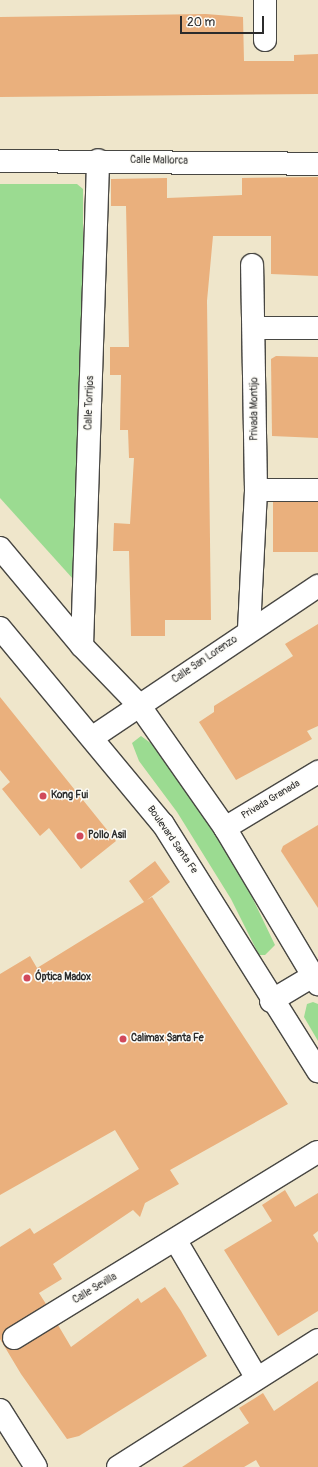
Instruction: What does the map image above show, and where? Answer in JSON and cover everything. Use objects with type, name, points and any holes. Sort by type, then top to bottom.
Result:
[{"type":"street","points":[[265,0],[265,40]]},
{"type":"street","name":"Calle Mallorca","points":[[0,161],[98,160],[318,164]]},
{"type":"street","name":"Calle Torrijos","points":[[82,646],[98,160]]},
{"type":"street","name":"Privada Montijo","points":[[249,630],[256,490],[255,328],[252,265]]},
{"type":"street","points":[[255,328],[318,328]]},
{"type":"street","points":[[256,490],[318,490]]},
{"type":"street","points":[[0,548],[82,646],[139,705],[225,828],[315,980],[271,1001]]},
{"type":"street","name":"Calle San Lorenzo","points":[[93,737],[249,630],[318,586]]},
{"type":"street","name":"Boulevard Santa Fe","points":[[0,628],[93,737],[183,854],[271,1001],[318,1071]]},
{"type":"street","name":"Privada Granada","points":[[225,828],[318,772]]},
{"type":"street","name":"Calle Sevilla","points":[[14,1338],[176,1241],[318,1152]]},
{"type":"street","points":[[176,1241],[256,1377]]},
{"type":"street","points":[[118,1467],[256,1377],[318,1340]]},
{"type":"street","points":[[0,1410],[36,1467]]},
{"type":"green space","points":[[0,184],[77,184],[83,189],[83,590],[0,498]]},
{"type":"green space","points":[[141,736],[156,747],[196,800],[251,895],[275,945],[265,955],[259,955],[231,899],[177,812],[139,761],[132,743]]},
{"type":"green space","points":[[313,1002],[318,1004],[318,1041],[304,1017],[307,1004]]},
{"type":"building","points":[[206,14],[243,17],[244,61],[294,61],[294,55],[318,54],[318,94],[0,97],[0,17]]},
{"type":"building","points":[[318,177],[318,276],[271,274],[271,236],[213,236],[207,301],[211,620],[165,620],[165,636],[131,636],[129,551],[113,551],[114,523],[130,524],[134,458],[129,458],[128,430],[120,430],[121,375],[110,375],[110,347],[129,347],[126,206],[111,206],[111,179],[167,178],[167,198],[242,195],[242,178]]},
{"type":"building","points":[[276,356],[318,357],[318,438],[272,436],[271,359]]},
{"type":"building","points":[[273,502],[318,502],[318,552],[273,552]]},
{"type":"building","points":[[318,624],[318,726],[307,731],[312,739],[236,780],[199,722],[214,712],[214,706],[293,656],[285,644]]},
{"type":"building","points":[[0,697],[116,841],[81,869],[49,828],[40,836],[2,789],[10,782],[0,770]]},
{"type":"building","points":[[318,825],[318,908],[281,851],[283,846]]},
{"type":"building","name":"Calimax Santa Fe","points":[[155,861],[170,882],[147,900],[152,897],[288,1104],[170,1170],[179,1184],[145,1203],[140,1217],[133,1210],[53,1264],[62,1279],[39,1293],[46,1304],[3,1332],[4,1345],[15,1350],[58,1325],[71,1347],[138,1298],[141,1303],[165,1287],[181,1311],[207,1356],[79,1436],[67,1439],[21,1374],[0,1339],[0,1247],[30,1228],[34,1234],[139,1169],[115,1130],[0,1195],[0,974],[30,956],[37,968],[144,902],[129,881]]},
{"type":"building","points":[[285,1190],[295,1207],[318,1193],[318,1231],[313,1235],[318,1243],[318,1311],[278,1336],[224,1250],[272,1221],[262,1205]]},
{"type":"building","points":[[318,1381],[318,1467],[260,1467],[256,1460],[244,1467],[182,1467],[249,1423],[239,1408],[263,1393],[274,1411]]},
{"type":"place","name":"Kong Fui","points":[[43,796]]},
{"type":"place","name":"Pollo Asil","points":[[80,836]]},
{"type":"place","name":"Óptica Madox","points":[[27,978]]},
{"type":"place","name":"Calimax Santa Fe","points":[[123,1039]]}]
